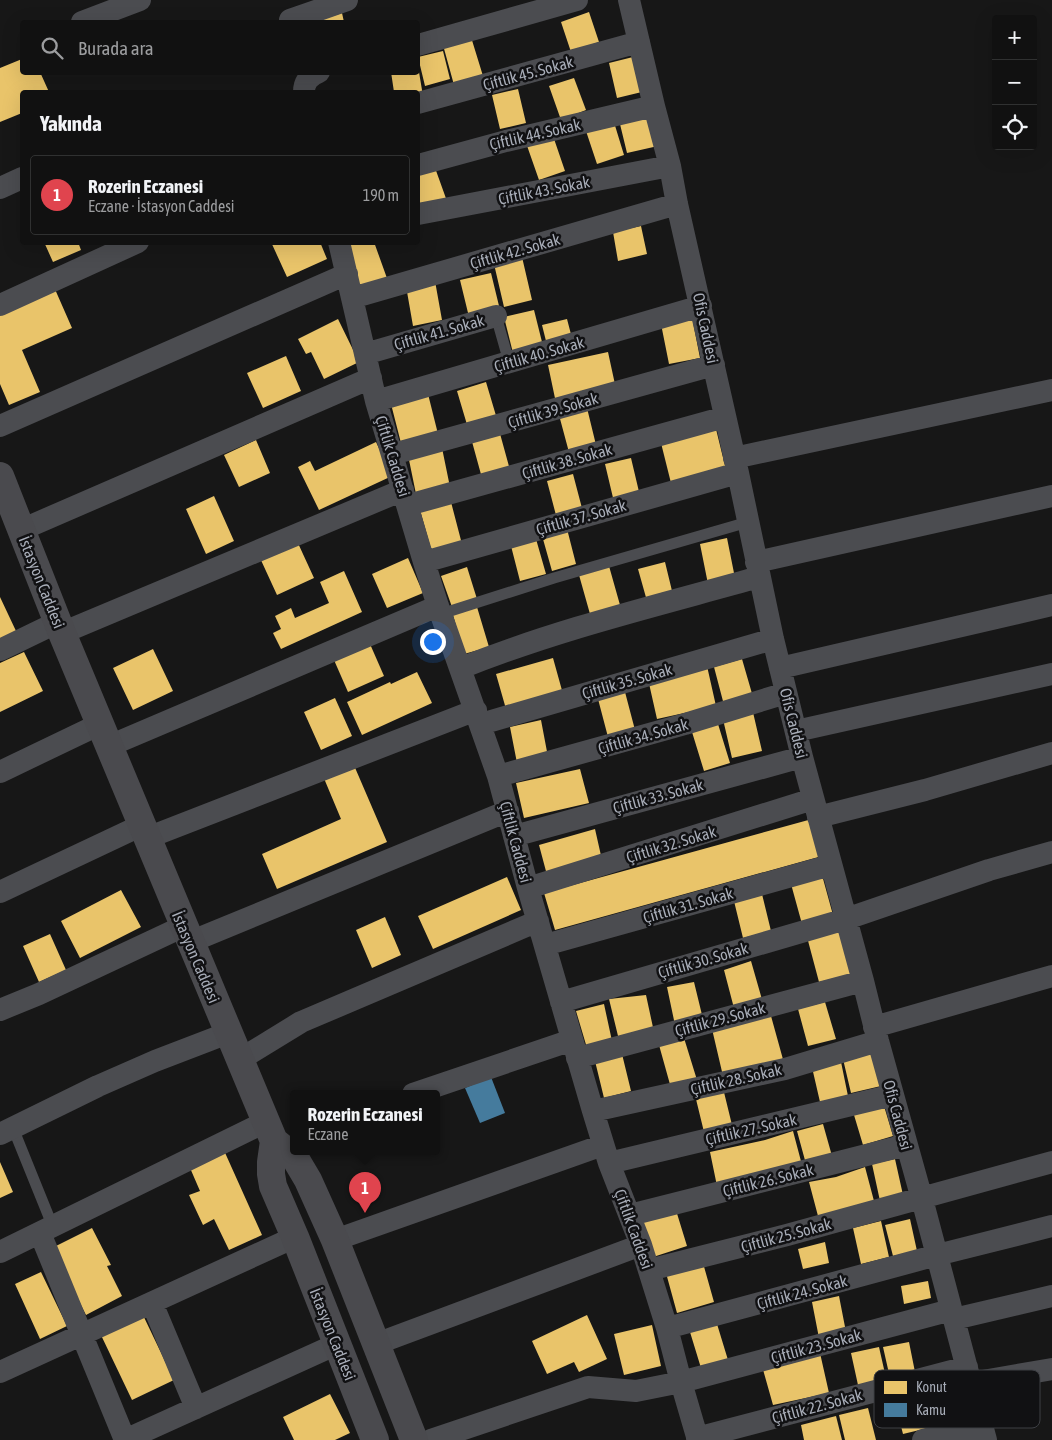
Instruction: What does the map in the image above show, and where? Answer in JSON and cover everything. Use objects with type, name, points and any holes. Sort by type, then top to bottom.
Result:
[{"type":"main road","name":"İstasyon Caddesi","points":[[0,476],[60,627],[228,1033],[278,1133],[271,1162],[273,1186],[295,1237],[374,1439]]},
{"type":"main road","points":[[278,1133],[290,1150]]},
{"type":"main road","points":[[294,1155],[302,1168],[335,1240],[414,1440]]},
{"type":"street","points":[[87,20],[140,0]]},
{"type":"street","points":[[290,20],[347,0]]},
{"type":"street","points":[[420,44],[577,0]]},
{"type":"street","name":"Ofis Caddesi","points":[[629,0],[670,166],[786,693],[815,808],[968,1370]]},
{"type":"street","name":"Çiftlik 45. Sokak","points":[[420,102],[639,42]]},
{"type":"street","points":[[304,90],[307,79],[314,75]]},
{"type":"street","name":"Çiftlik 44. Sokak","points":[[420,164],[506,141],[654,106]]},
{"type":"street","name":"Çiftlik 43. Sokak","points":[[420,214],[670,166]]},
{"type":"street","points":[[0,188],[20,179]]},
{"type":"street","name":"Çiftlik 42. Sokak","points":[[352,298],[677,204]]},
{"type":"street","points":[[0,305],[131,245]]},
{"type":"street","name":"Çiftlik Caddesi","points":[[340,245],[376,401],[424,562],[498,776],[592,1111],[649,1270],[697,1439]]},
{"type":"street","points":[[0,426],[346,274]]},
{"type":"street","name":"Çiftlik 40. Sokak","points":[[376,401],[701,306]]},
{"type":"street","name":"Çiftlik 41. Sokak","points":[[365,354],[496,316]]},
{"type":"street","name":"Çiftlik 39. Sokak","points":[[393,454],[714,365]]},
{"type":"street","points":[[22,530],[371,378]]},
{"type":"street","name":"Çiftlik 37. Sokak","points":[[424,562],[736,465],[1052,390]]},
{"type":"street","name":"Çiftlik 38. Sokak","points":[[0,650],[406,498],[725,417]]},
{"type":"street","points":[[461,668],[506,650],[758,570],[1052,496]]},
{"type":"street","points":[[780,668],[1052,605]]},
{"type":"street","points":[[0,772],[105,735],[440,610]]},
{"type":"street","name":"Çiftlik 35. Sokak","points":[[0,892],[145,832],[478,717],[773,639]]},
{"type":"street","points":[[796,731],[1052,674]]},
{"type":"street","name":"Çiftlik 34. Sokak","points":[[498,776],[686,724],[786,693]]},
{"type":"street","name":"Çiftlik 32. Sokak","points":[[528,888],[815,808],[925,790],[1052,753]]},
{"type":"street","name":"Çiftlik 33. Sokak","points":[[514,836],[802,757]]},
{"type":"street","points":[[0,1010],[187,934],[508,810]]},
{"type":"street","name":"Çiftlik 30. Sokak","points":[[561,1002],[846,919],[989,870],[1052,852]]},
{"type":"street","name":"Çiftlik 31. Sokak","points":[[545,946],[831,865]]},
{"type":"street","points":[[240,1060],[300,1022],[538,921]]},
{"type":"street","name":"Çiftlik 28. Sokak","points":[[592,1111],[785,1069],[876,1034],[1052,976]]},
{"type":"street","name":"Çiftlik 29. Sokak","points":[[427,1090],[574,1049],[863,981]]},
{"type":"street","points":[[6,1131],[98,1086],[155,1061],[228,1033]]},
{"type":"street","name":"Çiftlik 27. Sokak","points":[[335,1240],[606,1154],[893,1095]]},
{"type":"street","points":[[0,1252],[46,1230],[278,1133]]},
{"type":"street","name":"Çiftlik 26. Sokak","points":[[630,1215],[906,1144]]},
{"type":"street","name":"Çiftlik 25. Sokak","points":[[649,1270],[787,1235],[1052,1162]]},
{"type":"street","name":"Çiftlik 24. Sokak","points":[[667,1328],[1052,1226]]},
{"type":"street","points":[[46,1230],[82,1335],[125,1440],[336,1344]]},
{"type":"street","points":[[0,1372],[295,1237]]},
{"type":"street","points":[[376,1344],[641,1246]]},
{"type":"street","name":"Çiftlik 23. Sokak","points":[[431,1440],[588,1387],[636,1391],[681,1382],[952,1315],[1052,1296]]},
{"type":"street","points":[[152,1303],[196,1408]]},
{"type":"street","name":"Çiftlik 22. Sokak","points":[[1038,1370],[1052,1369]]},
{"type":"street","name":"Çiftlik 22. Sokak","points":[[697,1439],[874,1397]]},
{"type":"street","points":[[923,1440],[985,1433]]},
{"type":"lane","name":"Çiftlik 41. Sokak","points":[[496,316],[509,362]]},
{"type":"lane","points":[[440,610],[748,522]]},
{"type":"lane","points":[[6,1131],[46,1230]]},
{"type":"building: Konut","points":[[589,12],[599,42],[571,52],[561,22]]},
{"type":"building: Konut","points":[[342,13],[344,20],[320,20]]},
{"type":"building: Konut","points":[[471,37],[483,76],[454,85],[443,45]]},
{"type":"building: Konut","points":[[443,51],[450,79],[425,86],[420,57]]},
{"type":"building: Konut","points":[[637,56],[646,91],[617,98],[609,63]]},
{"type":"building: Konut","points":[[20,60],[20,75],[41,75],[48,90],[20,90],[20,114],[0,122],[0,68]]},
{"type":"building: Konut","points":[[391,75],[420,75],[423,96],[420,94],[420,90],[394,90]]},
{"type":"building: Konut","points":[[574,78],[586,110],[561,120],[549,86]]},
{"type":"building: Konut","points":[[518,89],[526,123],[500,129],[492,95]]},
{"type":"building: Konut","points":[[651,113],[658,146],[627,153],[619,120]]},
{"type":"building: Konut","points":[[613,119],[624,155],[597,164],[585,128]]},
{"type":"building: Konut","points":[[552,133],[565,171],[539,180],[525,140]]},
{"type":"building: Konut","points":[[434,165],[448,204],[423,212],[420,204],[420,170]]},
{"type":"building: Konut","points":[[641,226],[647,254],[618,261],[613,232]]},
{"type":"building: Konut","points":[[45,245],[79,245],[81,250],[53,262]]},
{"type":"building: Konut","points":[[272,245],[321,245],[327,259],[287,277]]},
{"type":"building: Konut","points":[[343,245],[375,245],[388,281],[356,290]]},
{"type":"building: Konut","points":[[522,257],[532,300],[504,307],[494,264]]},
{"type":"building: Konut","points":[[491,273],[500,310],[469,317],[460,280]]},
{"type":"building: Konut","points":[[435,281],[442,320],[413,326],[406,286]]},
{"type":"building: Konut","points":[[54,287],[72,328],[22,350],[40,392],[9,405],[0,384],[0,309]]},
{"type":"building: Konut","points":[[534,310],[544,350],[514,357],[504,317]]},
{"type":"building: Konut","points":[[692,317],[700,358],[669,364],[661,324]]},
{"type":"building: Konut","points":[[338,319],[359,362],[324,379],[311,352],[306,354],[298,339]]},
{"type":"building: Konut","points":[[567,319],[573,342],[548,349],[542,325]]},
{"type":"building: Konut","points":[[608,352],[616,389],[556,403],[548,365]]},
{"type":"building: Konut","points":[[286,356],[301,391],[263,408],[247,373]]},
{"type":"building: Konut","points":[[486,382],[497,419],[468,428],[457,391]]},
{"type":"building: Konut","points":[[428,394],[439,438],[402,447],[391,404]]},
{"type":"building: Konut","points":[[587,408],[597,449],[570,456],[559,415]]},
{"type":"building: Konut","points":[[716,429],[726,470],[671,483],[661,443]]},
{"type":"building: Konut","points":[[499,430],[510,470],[482,478],[471,438]]},
{"type":"building: Konut","points":[[256,440],[270,473],[239,487],[224,455]]},
{"type":"building: Konut","points":[[376,442],[392,476],[319,510],[298,467],[310,461],[315,471]]},
{"type":"building: Konut","points":[[442,448],[450,487],[416,494],[408,455]]},
{"type":"building: Konut","points":[[631,458],[640,496],[614,502],[605,464]]},
{"type":"building: Konut","points":[[573,474],[583,512],[557,519],[547,481]]},
{"type":"building: Konut","points":[[214,496],[234,541],[206,554],[186,509]]},
{"type":"building: Konut","points":[[451,502],[463,548],[433,556],[420,510]]},
{"type":"building: Konut","points":[[566,525],[576,564],[552,571],[541,532]]},
{"type":"building: Konut","points":[[727,538],[735,578],[708,584],[700,544]]},
{"type":"building: Konut","points":[[536,539],[546,574],[520,581],[511,546]]},
{"type":"building: Konut","points":[[297,541],[314,578],[277,595],[260,558]]},
{"type":"building: Konut","points":[[408,558],[423,593],[387,608],[372,574]]},
{"type":"building: Konut","points":[[665,562],[673,595],[647,601],[638,569]]},
{"type":"building: Konut","points":[[609,566],[620,605],[590,614],[579,575]]},
{"type":"building: Konut","points":[[467,567],[477,599],[452,607],[441,576]]},
{"type":"building: Konut","points":[[344,571],[362,612],[281,649],[273,633],[281,629],[275,616],[291,608],[295,618],[329,603],[320,582]]},
{"type":"building: Konut","points":[[0,597],[16,631],[0,639]]},
{"type":"building: Konut","points":[[477,607],[489,647],[464,654],[453,615]]},
{"type":"building: Konut","points":[[370,644],[384,676],[348,692],[334,660]]},
{"type":"building: Konut","points":[[153,649],[173,691],[133,710],[113,668]]},
{"type":"building: Konut","points":[[24,652],[43,691],[0,712],[0,663]]},
{"type":"building: Konut","points":[[553,658],[563,694],[506,709],[496,674]]},
{"type":"building: Konut","points":[[742,659],[753,697],[724,705],[714,667]]},
{"type":"building: Konut","points":[[707,666],[716,706],[657,719],[648,679]]},
{"type":"building: Konut","points":[[417,672],[432,703],[362,735],[347,702]]},
{"type":"building: Konut","points":[[625,692],[635,730],[608,737],[598,699]]},
{"type":"building: Konut","points":[[335,698],[352,736],[321,750],[304,712]]},
{"type":"building: Konut","points":[[752,708],[762,751],[732,758],[722,715]]},
{"type":"building: Konut","points":[[541,720],[548,757],[517,763],[510,727]]},
{"type":"building: Konut","points":[[718,724],[730,763],[704,771],[692,732]]},
{"type":"building: Konut","points":[[353,763],[387,842],[277,889],[262,854],[341,819],[323,776]]},
{"type":"building: Konut","points":[[580,769],[589,803],[524,818],[516,783]]},
{"type":"building: Konut","points":[[812,819],[822,856],[555,930],[544,893]]},
{"type":"building: Konut","points":[[595,829],[602,860],[547,875],[539,845]]},
{"type":"building: Konut","points":[[822,875],[833,915],[802,924],[791,884]]},
{"type":"building: Konut","points":[[507,877],[521,910],[433,949],[418,916]]},
{"type":"building: Konut","points":[[121,890],[141,927],[80,958],[61,921]]},
{"type":"building: Konut","points":[[761,890],[771,931],[743,938],[733,897]]},
{"type":"building: Konut","points":[[385,917],[401,955],[372,968],[356,930]]},
{"type":"building: Konut","points":[[839,930],[852,974],[819,982],[807,937]]},
{"type":"building: Konut","points":[[50,934],[66,970],[39,982],[23,946]]},
{"type":"building: Konut","points":[[751,961],[763,1003],[735,1012],[724,970]]},
{"type":"building: Konut","points":[[694,982],[703,1019],[675,1025],[667,987]]},
{"type":"building: Konut","points":[[646,995],[654,1032],[619,1040],[609,999]]},
{"type":"building: Konut","points":[[825,1002],[836,1039],[808,1046],[798,1009]]},
{"type":"building: Konut","points":[[604,1004],[612,1041],[587,1048],[576,1011]]},
{"type":"building: Konut","points":[[771,1016],[784,1063],[723,1076],[712,1029]]},
{"type":"building: Konut","points":[[684,1038],[697,1080],[671,1088],[659,1045]]},
{"type":"building: Konut","points":[[874,1052],[881,1086],[851,1093],[843,1059]]},
{"type":"building: Konut","points":[[622,1054],[631,1091],[604,1098],[595,1061]]},
{"type":"building: Konut","points":[[840,1057],[848,1096],[820,1102],[811,1063]]},
{"type":"building: Konut","points":[[722,1084],[732,1125],[704,1132],[694,1091]]},
{"type":"building: Konut","points":[[884,1106],[893,1136],[863,1145],[854,1115]]},
{"type":"building: Konut","points":[[823,1124],[832,1156],[806,1164],[797,1131]]},
{"type":"building: Konut","points":[[793,1131],[802,1165],[717,1186],[710,1152],[765,1140]]},
{"type":"building: Konut","points":[[222,1146],[262,1235],[229,1250],[214,1219],[203,1225],[189,1195],[200,1191],[187,1161]]},
{"type":"building: Konut","points":[[895,1159],[903,1195],[880,1201],[872,1164]]},
{"type":"building: Konut","points":[[0,1162],[13,1192],[0,1198]]},
{"type":"building: Konut","points":[[865,1167],[874,1201],[818,1216],[809,1182],[836,1177]]},
{"type":"building: Konut","points":[[675,1207],[687,1246],[650,1258],[638,1217]]},
{"type":"building: Konut","points":[[910,1219],[917,1251],[893,1256],[885,1225]]},
{"type":"building: Konut","points":[[881,1221],[889,1257],[861,1264],[853,1228]]},
{"type":"building: Konut","points":[[92,1228],[111,1265],[107,1266],[122,1296],[86,1315],[52,1248]]},
{"type":"building: Konut","points":[[825,1242],[829,1263],[803,1269],[798,1249]]},
{"type":"building: Konut","points":[[703,1263],[714,1302],[677,1313],[666,1273]]},
{"type":"building: Konut","points":[[41,1272],[67,1326],[40,1339],[15,1284]]},
{"type":"building: Konut","points":[[928,1281],[931,1298],[904,1304],[901,1286]]},
{"type":"building: Konut","points":[[839,1296],[846,1332],[819,1338],[812,1302]]},
{"type":"building: Konut","points":[[142,1313],[174,1380],[132,1400],[100,1333]]},
{"type":"building: Konut","points":[[587,1315],[607,1359],[579,1372],[574,1362],[547,1374],[532,1341]]},
{"type":"building: Konut","points":[[717,1324],[728,1360],[701,1368],[690,1332]]},
{"type":"building: Konut","points":[[652,1325],[661,1366],[624,1375],[614,1334]]},
{"type":"building: Konut","points":[[909,1342],[915,1370],[888,1370],[883,1347]]},
{"type":"building: Konut","points":[[879,1347],[884,1370],[874,1370],[874,1381],[858,1385],[851,1353]]},
{"type":"building: Konut","points":[[820,1353],[829,1393],[773,1405],[762,1366]]},
{"type":"building: Konut","points":[[330,1394],[350,1433],[335,1440],[294,1440],[283,1417]]},
{"type":"building: Konut","points":[[868,1408],[876,1440],[845,1440],[839,1415]]},
{"type":"building: Konut","points":[[836,1416],[842,1440],[804,1440],[801,1425]]},
{"type":"building: Konut","points":[[901,1428],[928,1428],[903,1434]]},
{"type":"building: Kamu","points":[[491,1077],[505,1113],[480,1123],[465,1088]]},
{"type":"place","name":"Rozerin Eczanesi","points":[[365,1213]]}]
